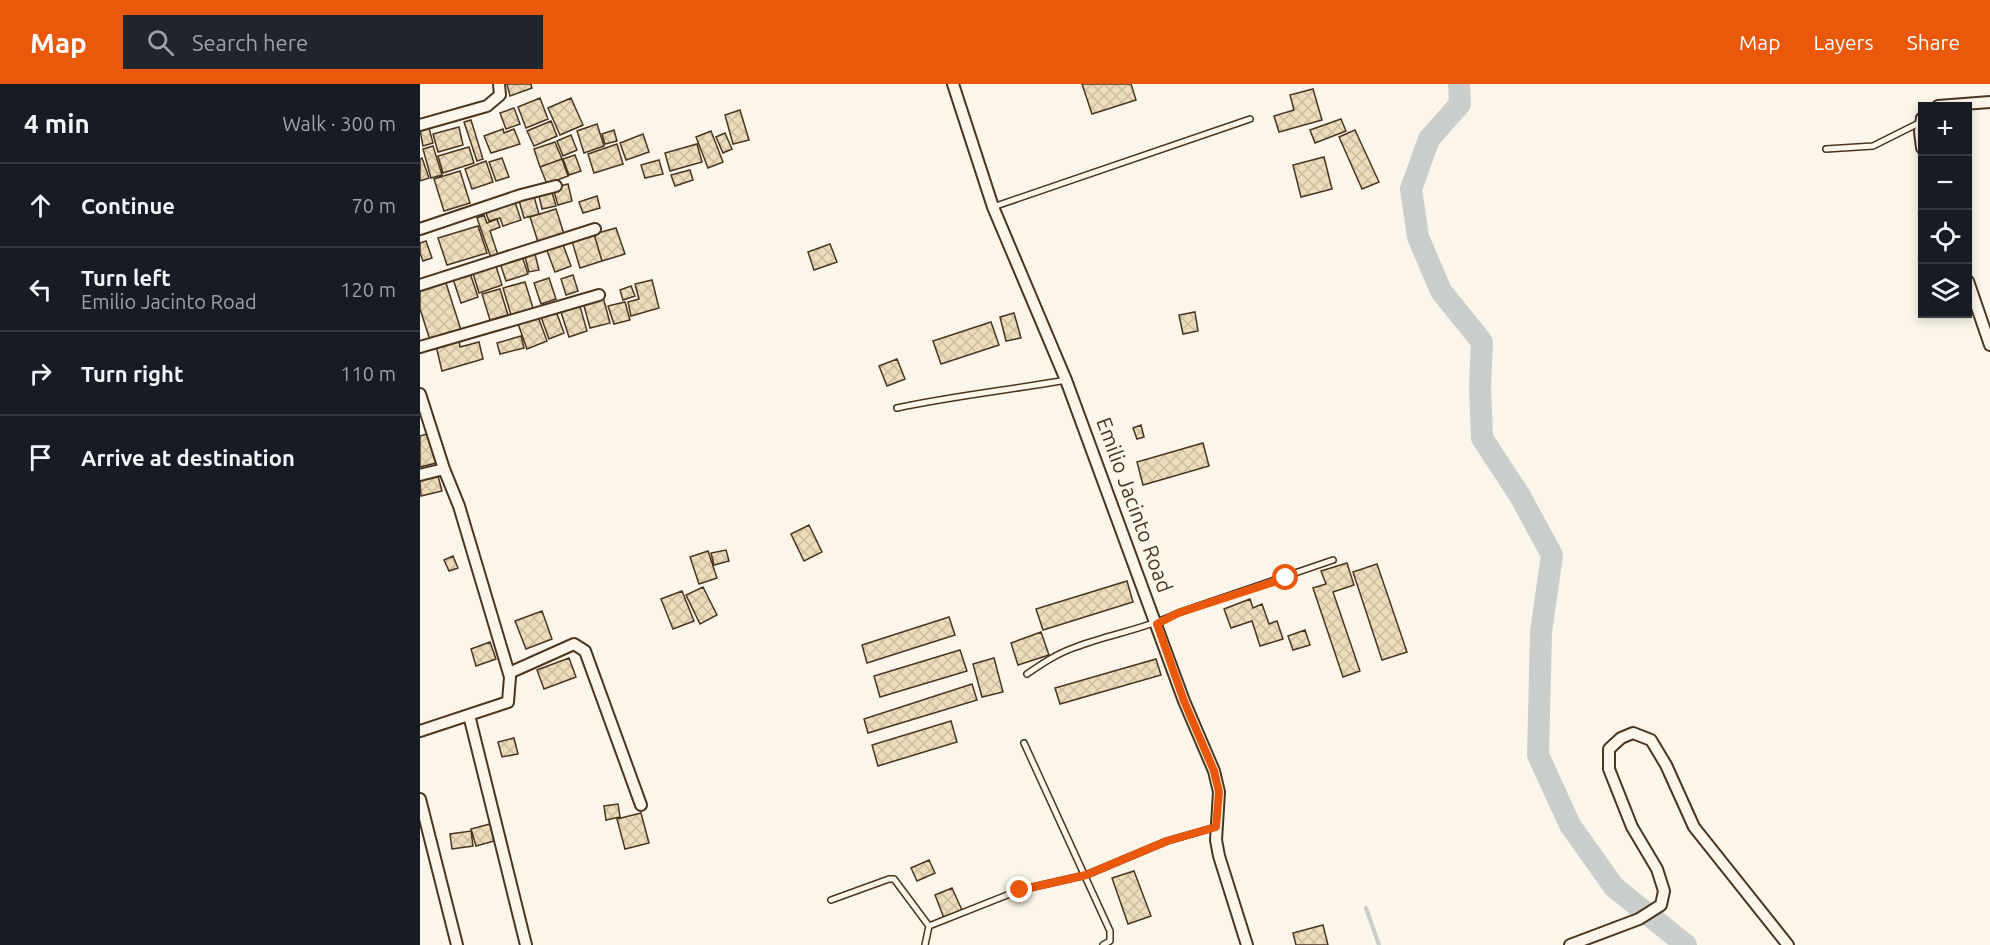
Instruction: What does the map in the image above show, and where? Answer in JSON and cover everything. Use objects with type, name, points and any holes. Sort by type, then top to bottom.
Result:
[{"type":"street","points":[[420,125],[487,106],[500,95],[499,84]]},
{"type":"street","name":"Emilio Jacinto Road","points":[[953,84],[993,207],[1066,380],[1184,701],[1214,771],[1219,792],[1216,827],[1219,856],[1248,945]]},
{"type":"street","points":[[1972,103],[1990,102]]},
{"type":"street","points":[[420,229],[521,195],[556,186]]},
{"type":"street","points":[[420,285],[595,229]]},
{"type":"street","points":[[1972,293],[1990,345]]},
{"type":"street","points":[[420,347],[599,295]]},
{"type":"street","points":[[420,394],[444,469],[459,506],[509,672],[508,702],[420,731]]},
{"type":"street","points":[[420,475],[444,469]]},
{"type":"street","points":[[509,672],[574,644],[585,651],[641,805]]},
{"type":"street","points":[[469,715],[526,945]]},
{"type":"street","points":[[1570,945],[1639,919],[1661,905],[1664,891],[1657,869],[1632,826],[1609,769],[1609,749],[1621,738],[1633,733],[1651,740],[1666,765],[1694,827],[1788,945]]},
{"type":"street","points":[[420,799],[457,945]]},
{"type":"lane","points":[[993,207],[1250,119]]},
{"type":"lane","points":[[1826,149],[1873,146],[1918,122]]},
{"type":"lane","points":[[897,408],[940,398],[993,393],[1066,380]]},
{"type":"lane","points":[[1027,674],[1048,660],[1075,647],[1157,624],[1178,613],[1333,560]]},
{"type":"lane","points":[[1024,743],[1110,931],[1110,941],[1103,945]]},
{"type":"lane","points":[[929,926],[1020,890],[1086,875],[1167,841],[1216,827]]},
{"type":"lane","points":[[831,900],[894,879],[929,926],[925,945]]},
{"type":"building","points":[[507,84],[531,84],[532,88],[510,96]]},
{"type":"building","points":[[1082,84],[1131,84],[1136,100],[1092,114]]},
{"type":"building","points":[[1313,89],[1322,120],[1279,132],[1274,116],[1294,110],[1290,95]]},
{"type":"building","points":[[540,98],[548,119],[526,128],[518,107]]},
{"type":"building","points":[[571,98],[583,125],[560,135],[548,108]]},
{"type":"building","points":[[514,108],[520,124],[506,129],[500,113]]},
{"type":"building","points":[[740,110],[749,140],[733,144],[725,115]]},
{"type":"building","points":[[1341,119],[1346,131],[1315,143],[1310,130]]},
{"type":"building","points":[[471,120],[483,159],[477,161],[464,122]]},
{"type":"building","points":[[551,121],[557,136],[534,146],[527,131]]},
{"type":"building","points":[[597,124],[604,146],[584,153],[577,131]]},
{"type":"building","points":[[459,127],[463,145],[438,152],[433,134]]},
{"type":"building","points":[[429,128],[433,143],[423,146],[420,130]]},
{"type":"building","points":[[503,129],[504,133],[514,129],[520,144],[491,153],[484,136]]},
{"type":"building","points":[[614,130],[617,141],[605,144],[602,134]]},
{"type":"building","points":[[1355,130],[1379,182],[1362,189],[1339,137]]},
{"type":"building","points":[[711,131],[723,162],[708,168],[696,137]]},
{"type":"building","points":[[725,133],[732,149],[723,153],[716,137]]},
{"type":"building","points":[[643,134],[649,152],[626,160],[620,143]]},
{"type":"building","points":[[571,135],[577,150],[563,156],[557,141]]},
{"type":"building","points":[[555,142],[562,159],[540,167],[534,149]]},
{"type":"building","points":[[617,144],[623,164],[594,173],[588,154]]},
{"type":"building","points":[[697,144],[702,162],[670,171],[665,153]]},
{"type":"building","points":[[433,146],[442,175],[431,178],[423,149]]},
{"type":"building","points":[[469,147],[474,163],[443,173],[438,156]]},
{"type":"building","points":[[575,155],[581,171],[569,175],[563,159]]},
{"type":"building","points":[[1324,157],[1332,189],[1301,197],[1293,165]]},
{"type":"building","points":[[422,158],[429,178],[420,181],[420,159]]},
{"type":"building","points":[[502,158],[509,177],[496,181],[489,162]]},
{"type":"building","points":[[562,159],[568,176],[547,184],[540,167]]},
{"type":"building","points":[[659,160],[663,174],[645,178],[641,165]]},
{"type":"building","points":[[486,161],[493,182],[472,189],[465,169]]},
{"type":"building","points":[[690,170],[693,180],[675,186],[671,175]]},
{"type":"building","points":[[460,171],[470,203],[444,211],[434,179]]},
{"type":"building","points":[[568,184],[572,201],[558,205],[553,188]]},
{"type":"building","points":[[551,189],[556,206],[542,209],[538,192]]},
{"type":"building","points":[[533,193],[539,214],[524,218],[518,197]]},
{"type":"building","points":[[597,196],[600,208],[583,213],[579,202]]},
{"type":"building","points":[[514,199],[521,220],[503,226],[500,218],[489,221],[484,208]]},
{"type":"building","points":[[556,209],[564,234],[538,242],[530,217]]},
{"type":"building","points":[[484,215],[487,223],[497,219],[500,227],[490,231],[498,255],[491,258],[477,218]]},
{"type":"building","points":[[478,226],[487,253],[447,265],[438,238]]},
{"type":"building","points":[[616,228],[625,254],[602,261],[594,234]]},
{"type":"building","points":[[594,234],[602,261],[580,268],[572,241]]},
{"type":"building","points":[[426,241],[432,258],[423,261],[420,243]]},
{"type":"building","points":[[562,242],[571,266],[555,272],[546,248]]},
{"type":"building","points":[[830,244],[837,262],[814,270],[808,252]]},
{"type":"building","points":[[534,250],[539,270],[529,272],[524,253]]},
{"type":"building","points":[[522,256],[528,274],[506,281],[500,263]]},
{"type":"building","points":[[495,263],[502,285],[479,293],[472,270]]},
{"type":"building","points":[[469,270],[478,297],[461,303],[452,276]]},
{"type":"building","points":[[573,275],[578,291],[566,295],[561,279]]},
{"type":"building","points":[[549,278],[556,299],[541,304],[534,283]]},
{"type":"building","points":[[445,280],[461,330],[430,340],[420,309],[420,288]]},
{"type":"building","points":[[652,280],[659,308],[631,316],[628,302],[639,299],[635,284]]},
{"type":"building","points":[[525,282],[533,308],[511,315],[503,288]]},
{"type":"building","points":[[631,286],[635,296],[623,300],[620,290]]},
{"type":"building","points":[[500,289],[508,315],[490,320],[482,294]]},
{"type":"building","points":[[603,297],[610,323],[590,328],[583,302]]},
{"type":"building","points":[[625,302],[630,320],[614,324],[608,306]]},
{"type":"building","points":[[579,303],[587,331],[569,337],[560,309]]},
{"type":"building","points":[[556,311],[564,333],[549,339],[541,317]]},
{"type":"building","points":[[1195,312],[1198,331],[1183,334],[1179,315]]},
{"type":"building","points":[[1014,313],[1021,338],[1006,341],[1000,317]]},
{"type":"building","points":[[537,314],[547,341],[527,349],[517,321]]},
{"type":"building","points":[[991,322],[999,345],[941,364],[933,341]]},
{"type":"building","points":[[521,336],[524,348],[500,354],[497,343]]},
{"type":"building","points":[[459,340],[460,347],[479,342],[483,359],[442,371],[436,346]]},
{"type":"building","points":[[897,359],[905,379],[887,386],[879,366]]},
{"type":"building","points":[[1141,425],[1144,437],[1137,439],[1133,428]]},
{"type":"building","points":[[427,434],[436,463],[420,467],[420,436]]},
{"type":"building","points":[[1203,443],[1209,466],[1143,485],[1137,462]]},
{"type":"building","points":[[438,476],[442,491],[421,496],[420,481]]},
{"type":"building","points":[[809,525],[822,552],[804,561],[791,534]]},
{"type":"building","points":[[726,550],[729,561],[714,565],[711,553]]},
{"type":"building","points":[[708,551],[717,578],[699,584],[690,557]]},
{"type":"building","points":[[453,556],[458,568],[449,571],[444,560]]},
{"type":"building","points":[[1347,563],[1354,585],[1333,592],[1360,671],[1343,677],[1313,588],[1326,584],[1321,571]]},
{"type":"building","points":[[1377,564],[1407,652],[1382,660],[1353,572]]},
{"type":"building","points":[[1127,581],[1133,602],[1043,630],[1036,609]]},
{"type":"building","points":[[703,587],[717,615],[700,624],[686,595]]},
{"type":"building","points":[[682,591],[694,621],[673,629],[661,599]]},
{"type":"building","points":[[1250,599],[1253,608],[1262,604],[1269,624],[1277,621],[1283,639],[1260,646],[1252,621],[1231,628],[1224,609]]},
{"type":"building","points":[[542,611],[552,639],[526,649],[515,621]]},
{"type":"building","points":[[949,617],[955,635],[867,663],[862,645]]},
{"type":"building","points":[[1305,630],[1310,645],[1293,650],[1288,636]]},
{"type":"building","points":[[1041,632],[1049,655],[1018,665],[1011,643]]},
{"type":"building","points":[[490,642],[496,659],[476,666],[471,649]]},
{"type":"building","points":[[960,650],[967,671],[880,697],[874,676]]},
{"type":"building","points":[[569,658],[576,677],[544,689],[537,670]]},
{"type":"building","points":[[994,658],[1003,692],[982,697],[973,664]]},
{"type":"building","points":[[1156,659],[1161,675],[1060,704],[1055,688]]},
{"type":"building","points":[[972,684],[977,700],[868,733],[864,719]]},
{"type":"building","points":[[951,721],[957,742],[878,766],[872,745]]},
{"type":"building","points":[[514,738],[518,754],[502,757],[498,742]]},
{"type":"building","points":[[618,804],[620,817],[606,820],[604,806]]},
{"type":"building","points":[[641,813],[649,843],[625,849],[617,819]]},
{"type":"building","points":[[490,824],[494,841],[476,846],[471,829]]},
{"type":"building","points":[[471,831],[473,846],[452,849],[450,834]]},
{"type":"building","points":[[929,860],[935,873],[917,881],[911,868]]},
{"type":"building","points":[[1134,871],[1151,916],[1128,924],[1112,878]]},
{"type":"building","points":[[952,888],[962,910],[944,918],[935,895]]},
{"type":"building","points":[[1323,925],[1328,945],[1296,945],[1293,933]]},
{"type":"waterway","points":[[1459,84],[1460,104],[1429,139],[1411,189],[1418,237],[1441,291],[1482,342],[1480,386],[1482,438],[1520,496],[1552,555],[1541,632],[1538,755],[1570,825],[1614,887],[1686,945]]},
{"type":"waterway","points":[[1366,908],[1379,945]]},
{"type":"route","points":[[1020,890],[1086,875],[1167,841],[1216,827],[1219,792],[1214,771],[1184,701],[1157,624],[1178,613],[1286,578]]}]
